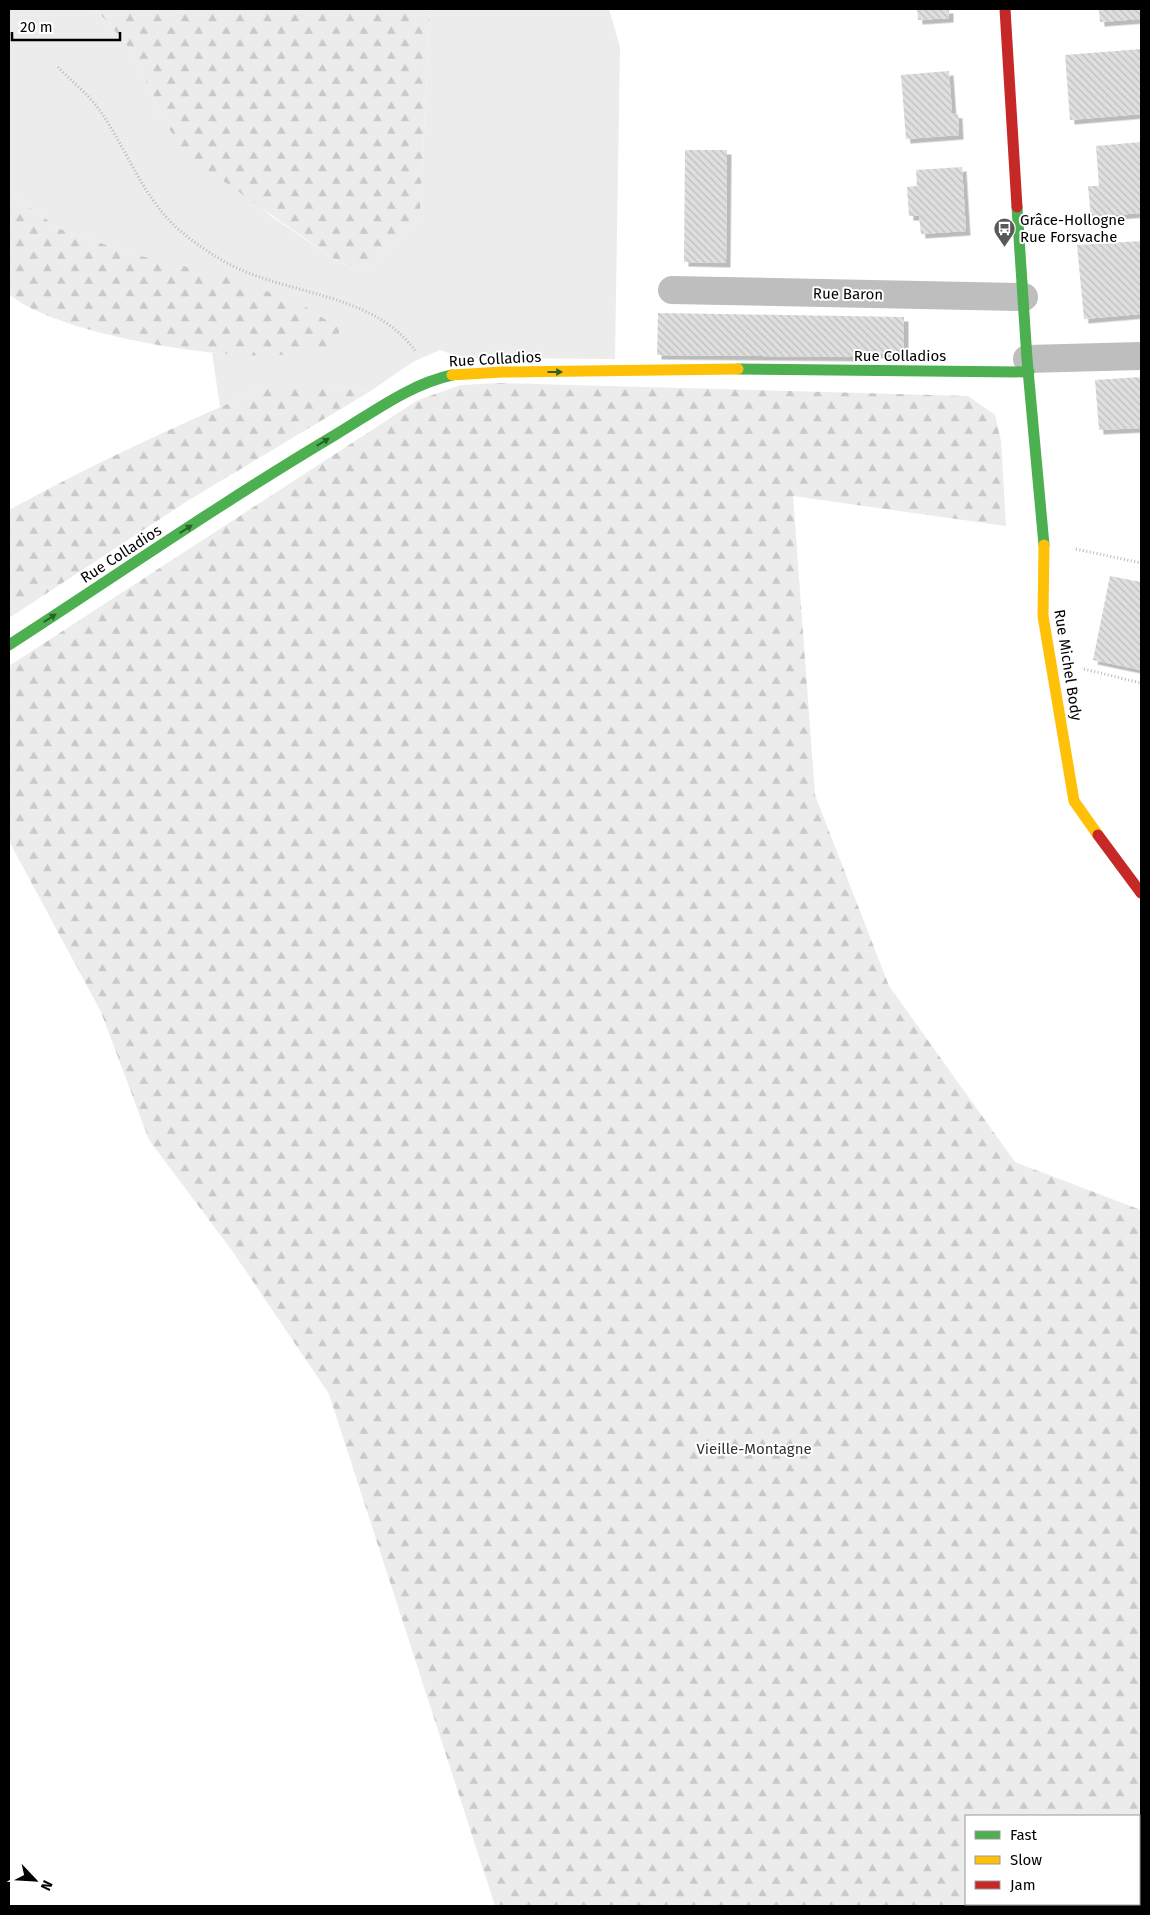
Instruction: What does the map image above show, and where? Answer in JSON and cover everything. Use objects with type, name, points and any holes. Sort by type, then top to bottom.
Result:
[{"type":"street","points":[[1005,9],[1028,365],[1141,356]]},
{"type":"street","name":"Rue Baron","points":[[672,290],[1024,297]]},
{"type":"street","name":"Rue Colladios","points":[[9,645],[296,458],[399,397],[434,379],[461,373],[502,372],[1028,365]]},
{"type":"street","name":"Rue Michel Body","points":[[1028,365],[1044,545],[1043,616],[1074,801],[1141,893]]},
{"type":"path","points":[[58,68],[97,107],[126,151],[145,186],[169,220],[198,244],[222,260],[248,272],[347,305],[386,323],[403,336],[434,379]]},
{"type":"path","points":[[1044,545],[1071,548],[1141,563]]},
{"type":"path","points":[[1050,660],[1141,683]]},
{"type":"green space","points":[[9,9],[92,9],[104,18],[135,55],[161,116],[271,216],[340,263],[372,269],[420,215],[430,9],[609,9],[620,47],[615,359],[462,358],[440,350],[413,362],[369,392],[329,385],[271,385],[220,407],[212,353],[280,355],[136,255],[60,229],[9,193]]},
{"type":"green space","points":[[92,9],[430,9],[420,215],[372,269],[340,263],[186,155],[161,116],[135,55],[104,18]]},
{"type":"green space","points":[[9,193],[60,229],[136,255],[226,276],[301,304],[340,329],[334,346],[281,355],[219,353],[139,341],[99,332],[62,321],[31,308],[9,294]]},
{"type":"green space","name":"Vieille-Montagne","points":[[498,383],[968,396],[995,415],[1001,441],[1006,526],[793,496],[815,795],[889,986],[1015,1162],[1141,1210],[1141,1906],[495,1906],[329,1394],[233,1252],[149,1140],[101,1012],[9,841],[9,666],[418,400],[461,385]]},
{"type":"green space","points":[[271,385],[329,385],[369,392],[189,500],[9,618],[9,510],[138,444]]},
{"type":"building","points":[[917,9],[949,9],[949,18],[918,20]]},
{"type":"building","points":[[1099,9],[1141,9],[1141,19],[1100,22]]},
{"type":"building","points":[[1141,49],[1141,114],[1070,120],[1065,55]]},
{"type":"building","points":[[949,71],[952,113],[958,114],[959,135],[906,139],[901,75]]},
{"type":"building","points":[[1141,142],[1141,213],[1091,217],[1088,186],[1099,186],[1096,146]]},
{"type":"building","points":[[685,150],[727,150],[726,263],[684,262]]},
{"type":"building","points":[[962,167],[966,231],[921,234],[919,216],[909,216],[907,187],[917,186],[916,170]]},
{"type":"building","points":[[1141,241],[1141,314],[1084,319],[1077,245]]},
{"type":"building","points":[[658,313],[904,317],[904,353],[863,354],[863,357],[657,355]]},
{"type":"building","points":[[1141,377],[1141,428],[1099,430],[1095,380]]},
{"type":"building","points":[[1110,576],[1141,582],[1141,670],[1093,660]]},
{"type":"traffic: fast","points":[[1017,207],[1027,359],[1044,545]]},
{"type":"traffic: fast","points":[[738,369],[1029,372]]},
{"type":"traffic: fast","points":[[9,645],[212,512],[377,409],[421,385],[452,375]]},
{"type":"traffic: slow","points":[[452,375],[502,372],[738,369]]},
{"type":"traffic: slow","points":[[1044,545],[1043,616],[1074,801],[1098,835]]},
{"type":"traffic: jam","points":[[1005,9],[1017,207]]},
{"type":"traffic: jam","points":[[1098,835],[1141,893]]},
{"type":"place","name":"Grâce-Hollogne Rue Forsvache","points":[[1004,248]]}]
